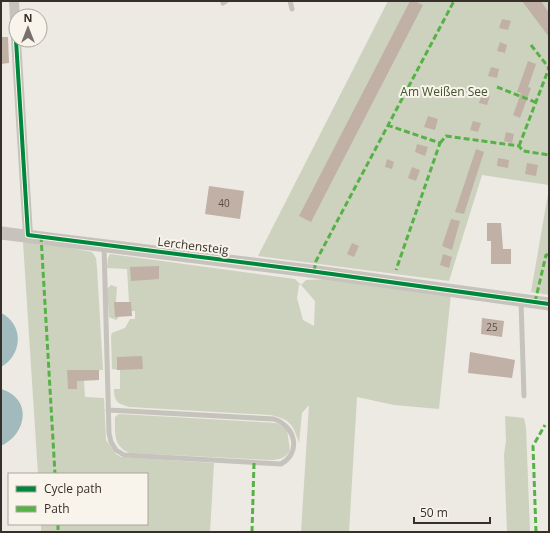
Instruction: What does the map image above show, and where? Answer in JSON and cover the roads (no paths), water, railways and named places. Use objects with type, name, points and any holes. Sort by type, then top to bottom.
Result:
[{"type":"street","points":[[17,48],[28,235]]},
{"type":"street","name":"Lerchensteig","points":[[1,233],[28,235],[310,271],[549,304]]},
{"type":"lane","points":[[290,1],[292,9]]},
{"type":"lane","points":[[104,245],[108,410],[111,442],[116,450],[124,455],[281,464],[289,460],[292,453],[294,442],[292,434],[282,422],[274,419],[108,410]]},
{"type":"lane","points":[[521,300],[524,396]]},
{"type":"water","points":[[1,313],[9,318],[14,324],[18,340],[14,355],[1,367]]},
{"type":"water","points":[[1,389],[11,394],[18,400],[22,408],[23,416],[17,433],[1,446]]},
{"type":"park label","name":"Am Weißen See","points":[[444,92]]}]
